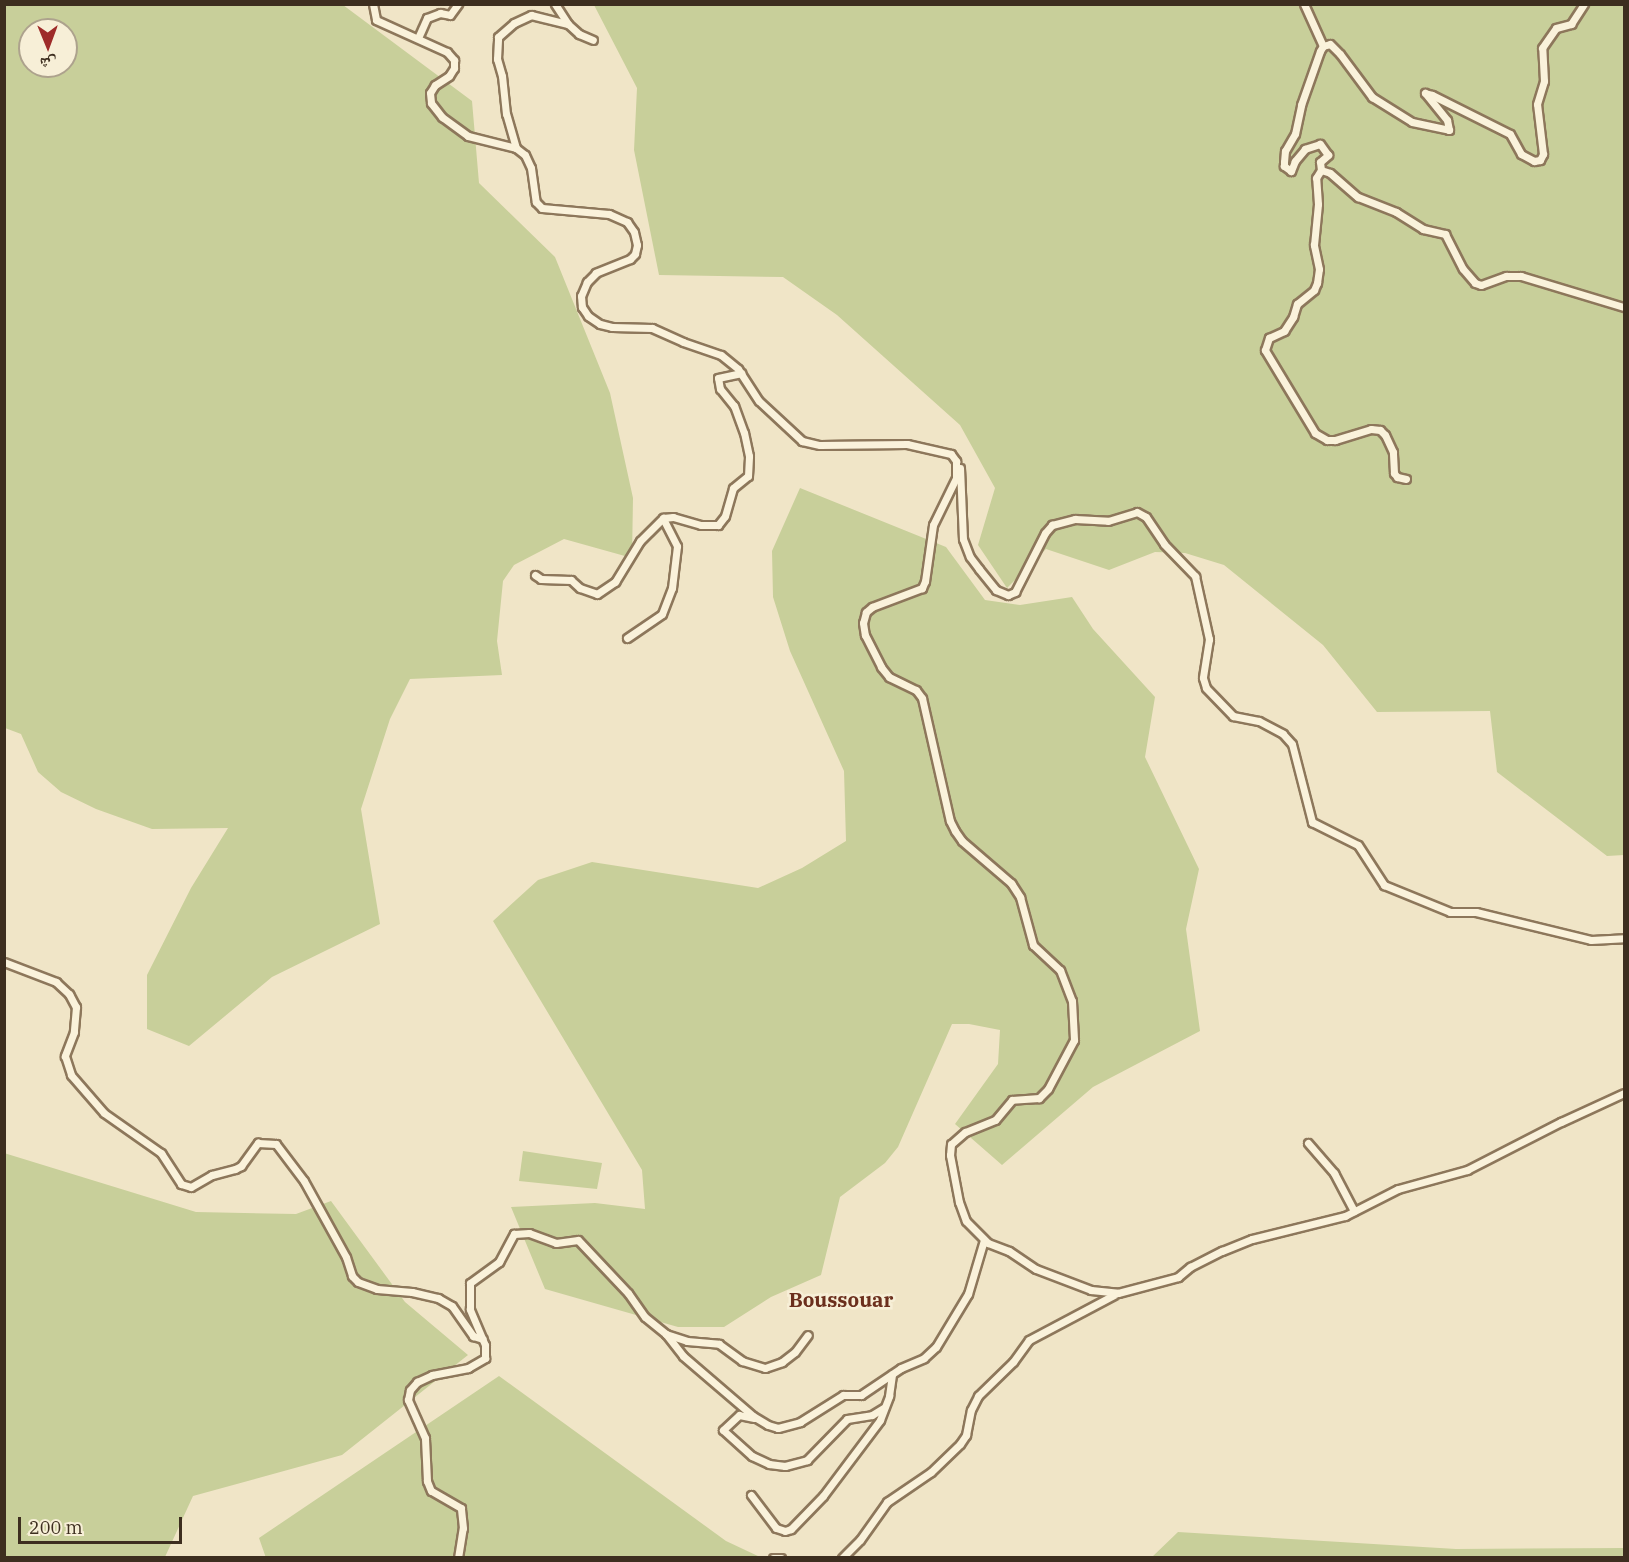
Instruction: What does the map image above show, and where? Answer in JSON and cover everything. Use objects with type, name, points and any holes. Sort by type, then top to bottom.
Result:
[{"type":"street","points":[[373,4],[376,20],[447,52],[454,60],[454,68],[449,76],[435,85],[430,93],[431,103],[441,117],[468,136],[516,148],[525,155],[531,168],[532,190],[536,202],[542,208],[609,214],[627,222],[634,232],[637,244],[635,254],[630,259],[596,273],[587,282],[580,296],[582,307],[588,316],[600,324],[612,327],[652,327],[683,342],[721,355],[741,373],[759,401],[801,441],[820,445],[908,444],[951,454],[961,475],[959,509],[963,538],[970,557],[996,590],[1008,595],[1014,592],[1045,533],[1052,525],[1075,519],[1108,521],[1137,512],[1146,517],[1164,544],[1195,576],[1209,639],[1203,678],[1206,688],[1233,716],[1259,721],[1283,734],[1292,744],[1312,822],[1358,845],[1384,885],[1450,912],[1476,912],[1591,940],[1624,938]]},
{"type":"street","points":[[418,38],[428,18],[440,13],[450,15],[459,4]]},
{"type":"street","points":[[555,4],[568,24]]},
{"type":"street","points":[[1304,4],[1323,46],[1301,105],[1294,134],[1285,151],[1284,165],[1291,171],[1295,161],[1305,149],[1320,144],[1328,155],[1320,162],[1321,170],[1316,178],[1318,204],[1314,244],[1319,269],[1314,290],[1297,304],[1293,318],[1284,331],[1269,338],[1265,350],[1315,433],[1327,440],[1335,440],[1371,429],[1380,430],[1393,452],[1394,472],[1397,477],[1406,479]]},
{"type":"street","points":[[1323,46],[1330,44],[1340,54],[1381,105],[1397,111],[1412,122],[1449,129],[1447,120],[1425,93],[1432,94],[1510,134],[1521,154],[1534,161],[1540,160],[1543,154],[1537,104],[1544,81],[1542,48],[1556,28],[1571,24],[1584,4]]},
{"type":"street","points":[[516,148],[506,114],[502,76],[497,59],[498,37],[514,23],[531,15],[568,24],[592,40]]},
{"type":"street","points":[[1321,170],[1330,173],[1358,197],[1396,212],[1423,229],[1446,234],[1463,269],[1475,283],[1481,285],[1506,276],[1521,276],[1624,307]]},
{"type":"street","points":[[535,575],[541,579],[571,580],[580,588],[597,594],[625,570],[640,541],[663,519],[673,517],[701,525],[718,525],[725,516],[733,488],[748,476],[749,456],[744,433],[734,406],[720,388],[718,378],[741,373]]},
{"type":"street","points":[[956,461],[956,478],[933,525],[925,581],[917,592],[872,607],[866,612],[863,623],[865,635],[889,677],[916,690],[922,698],[950,821],[962,841],[992,865],[1020,897],[1032,945],[1060,970],[1066,981],[1072,1001],[1075,1029],[1074,1040],[1065,1062],[1048,1089],[1039,1098],[1012,1100],[995,1120],[965,1132],[951,1144],[959,1202],[966,1221],[984,1240],[1009,1251],[1036,1269],[1091,1290],[1118,1293]]},
{"type":"street","points":[[627,638],[662,614],[672,588],[677,546],[663,519]]},
{"type":"street","points":[[4,962],[56,982],[69,994],[76,1007],[74,1032],[65,1056],[71,1075],[104,1113],[161,1153],[181,1184],[190,1187],[212,1175],[241,1166],[258,1143],[276,1144],[304,1181],[346,1257],[352,1276],[358,1282],[377,1289],[412,1292],[438,1299],[452,1306],[467,1330],[483,1340]]},
{"type":"street","points":[[842,1557],[860,1540],[887,1502],[931,1472],[960,1444],[966,1435],[971,1410],[978,1396],[1013,1362],[1029,1340],[1118,1293],[1178,1277],[1206,1259],[1252,1239],[1330,1221],[1398,1189],[1479,1165],[1561,1122],[1624,1093]]},
{"type":"street","points":[[1308,1143],[1334,1173],[1354,1211]]},
{"type":"street","points":[[458,1557],[463,1528],[461,1508],[431,1491],[427,1481],[425,1438],[408,1400],[410,1390],[417,1382],[479,1364],[485,1358],[486,1350],[483,1340],[470,1309],[470,1283],[474,1278],[500,1262],[510,1240],[520,1232],[556,1243],[578,1239],[628,1293],[645,1317],[666,1334],[684,1356],[758,1419],[768,1425],[789,1427],[843,1395],[861,1395],[892,1374],[924,1358],[936,1347],[969,1294],[984,1240]]},
{"type":"street","points":[[666,1334],[687,1341],[719,1344],[742,1361],[765,1368],[782,1362],[795,1352],[808,1335]]},
{"type":"street","points":[[751,1495],[776,1528],[790,1530],[834,1482],[880,1419],[892,1374]]},
{"type":"street","points":[[758,1419],[739,1414],[723,1430],[752,1456],[769,1464],[785,1466],[807,1460],[847,1419],[872,1415],[885,1407]]},
{"type":"street","points":[[773,1557],[781,1557]]},
{"type":"green space","points":[[4,5],[343,5],[472,101],[479,183],[555,257],[610,393],[633,498],[632,558],[564,539],[514,565],[503,581],[497,641],[502,675],[410,679],[390,719],[361,809],[380,924],[272,977],[189,1046],[147,1029],[147,975],[191,888],[228,828],[152,829],[96,809],[61,792],[38,772],[21,734],[5,728]]},
{"type":"green space","points":[[594,5],[1624,5],[1624,855],[1607,856],[1497,772],[1490,711],[1377,712],[1323,645],[1224,565],[1185,553],[1155,552],[1109,570],[1046,549],[1007,588],[978,545],[995,488],[960,425],[837,315],[783,277],[659,275],[634,150],[637,88]]},
{"type":"green space","points":[[800,488],[946,547],[985,600],[1020,605],[1072,597],[1093,629],[1155,697],[1145,757],[1199,869],[1186,929],[1200,1031],[1093,1087],[1002,1165],[955,1124],[998,1064],[1000,1030],[969,1024],[952,1024],[898,1147],[885,1163],[840,1197],[821,1275],[771,1297],[724,1327],[678,1327],[545,1289],[511,1207],[595,1203],[645,1209],[642,1170],[493,921],[538,880],[592,862],[758,888],[802,868],[846,841],[844,771],[790,651],[773,597],[772,551]]},
{"type":"green space","points":[[523,1151],[602,1163],[597,1189],[519,1181]]},
{"type":"green space","points":[[4,1153],[196,1212],[296,1214],[331,1201],[405,1302],[468,1355],[342,1455],[193,1496],[165,1557],[5,1557]]},
{"type":"green space","points":[[499,1376],[726,1541],[760,1557],[266,1558],[259,1538]]},
{"type":"green space","points":[[1178,1532],[1456,1549],[1624,1548],[1624,1557],[1152,1557]]},
{"type":"district","name":"Boussouar","points":[[841,1299]]}]
